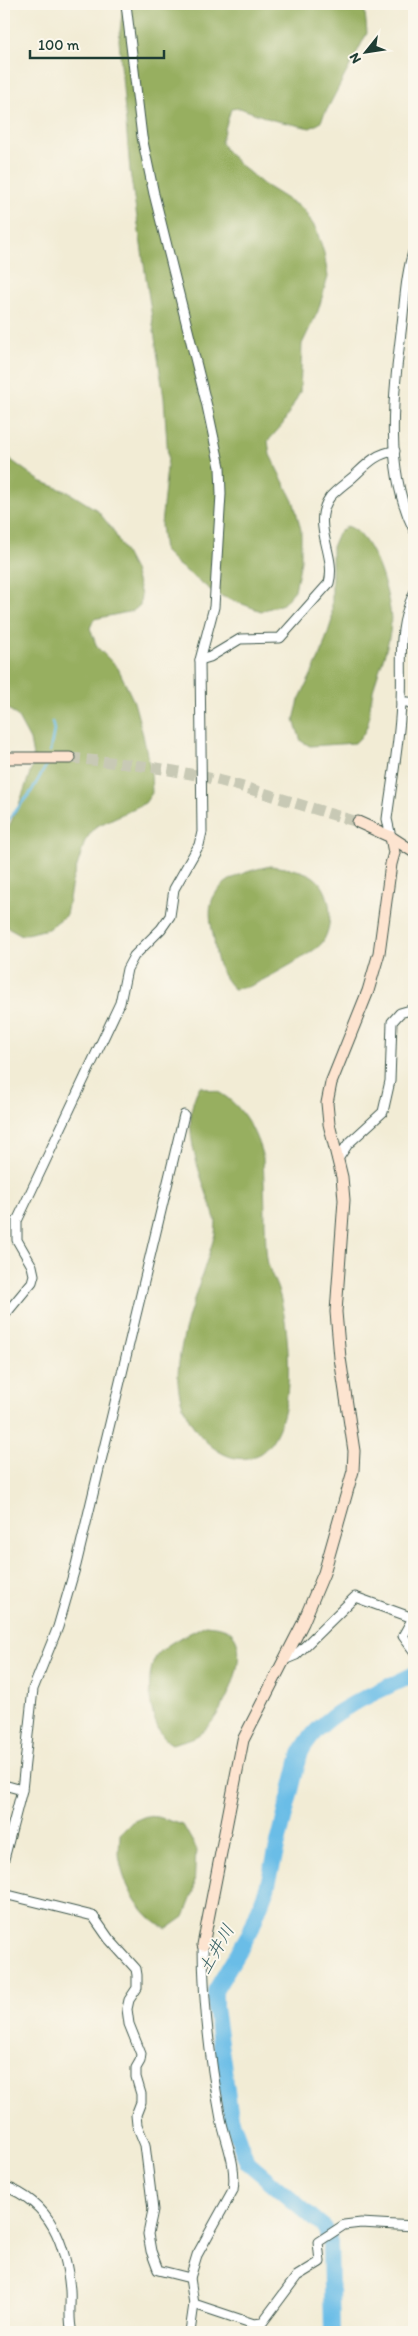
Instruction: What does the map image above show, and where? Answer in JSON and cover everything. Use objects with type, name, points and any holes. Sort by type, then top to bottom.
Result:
[{"type":"street","points":[[4,1316],[32,1282],[34,1275],[32,1266],[17,1240],[17,1222],[120,1003],[127,969],[134,956],[161,929],[170,916],[174,889],[199,845],[202,832],[200,660],[214,607],[221,494],[220,466],[142,137],[126,4]]},
{"type":"street","points":[[414,249],[408,267],[395,379],[397,478],[412,518],[414,530]]},
{"type":"street","points":[[200,660],[240,639],[272,640],[280,638],[285,634],[328,583],[331,573],[331,560],[322,522],[324,509],[330,497],[376,456],[395,450]]},
{"type":"street","points":[[190,2332],[194,2304],[190,2278],[196,2255],[233,2190],[235,2177],[221,2120],[203,2000],[203,1945],[243,1740],[303,1623],[324,1573],[353,1471],[354,1451],[340,1358],[336,1312],[344,1200],[338,1160],[329,1124],[327,1103],[331,1084],[368,991],[378,954],[388,899],[390,864],[394,853],[387,819],[401,702],[401,636],[406,610],[414,593]]},
{"type":"street","points":[[401,702],[409,702],[414,707]]},
{"type":"street","points":[[414,712],[414,726]]},
{"type":"street","points":[[4,758],[70,758]]},
{"type":"street","points":[[358,822],[391,837],[414,852]]},
{"type":"street","points":[[338,1160],[348,1144],[383,1112],[390,1081],[392,1022],[400,1013],[414,1009]]},
{"type":"street","points":[[4,1859],[22,1790],[33,1689],[58,1627],[76,1566],[184,1115]]},
{"type":"street","points":[[284,1660],[296,1655],[355,1596],[413,1618],[403,1636],[414,1651]]},
{"type":"street","points":[[4,1786],[22,1790]]},
{"type":"street","points":[[4,1894],[93,1916],[109,1939],[136,1969],[137,1988],[128,2000],[127,2009],[129,2024],[141,2054],[136,2068],[136,2077],[141,2094],[141,2102],[136,2115],[137,2125],[145,2145],[153,2210],[148,2234],[151,2251],[158,2270],[190,2278]]},
{"type":"street","points":[[4,2186],[37,2206],[47,2215],[56,2234],[67,2273],[72,2332]]},
{"type":"street","points":[[194,2304],[254,2324],[262,2323],[297,2276],[320,2262],[318,2242],[333,2232],[344,2225],[361,2223],[414,2226]]},
{"type":"green space","points":[[123,4],[360,4],[365,12],[367,33],[320,123],[310,128],[273,120],[240,108],[231,109],[221,142],[239,164],[263,184],[303,209],[316,229],[324,253],[328,277],[318,311],[302,344],[300,392],[283,424],[268,441],[270,455],[294,503],[301,530],[301,561],[295,590],[283,604],[261,611],[216,594],[177,564],[164,551],[161,525],[168,458],[164,398],[130,171],[119,40]]},
{"type":"green space","points":[[4,455],[40,481],[68,492],[97,510],[113,530],[134,570],[141,595],[140,605],[133,611],[94,619],[90,628],[97,647],[118,668],[134,702],[151,773],[152,793],[145,803],[95,827],[85,841],[72,882],[66,915],[48,929],[22,935],[4,925],[4,837],[18,807],[34,762],[30,740],[17,716],[4,705]]},
{"type":"green space","points":[[347,526],[356,531],[365,540],[379,567],[388,597],[391,622],[390,632],[373,691],[368,724],[363,734],[355,743],[310,746],[301,741],[294,720],[299,700],[321,654],[332,620],[332,547],[338,533]]},
{"type":"green space","points":[[271,866],[303,872],[319,882],[327,897],[330,917],[329,926],[322,943],[310,953],[265,979],[244,988],[234,989],[222,973],[216,954],[210,919],[211,903],[218,891],[230,880],[246,872]]},
{"type":"green space","points":[[200,1086],[218,1092],[235,1104],[247,1120],[260,1148],[263,1158],[267,1259],[280,1296],[286,1324],[288,1389],[283,1416],[272,1442],[257,1455],[240,1459],[222,1453],[206,1441],[192,1424],[182,1403],[178,1381],[186,1326],[215,1234],[216,1222],[194,1154],[191,1136],[193,1102]]},
{"type":"green space","points":[[205,1625],[217,1626],[228,1630],[236,1639],[239,1652],[237,1668],[225,1701],[207,1728],[195,1737],[172,1744],[164,1738],[153,1715],[150,1701],[150,1686],[154,1661],[159,1653],[169,1644]]},
{"type":"green space","points":[[146,1816],[158,1817],[183,1825],[196,1848],[194,1891],[184,1917],[167,1929],[150,1918],[136,1901],[122,1871],[119,1858],[120,1834],[132,1822]]},
{"type":"waterway","points":[[50,751],[54,730],[52,722]]},
{"type":"waterway","points":[[4,825],[31,792],[46,766]]},
{"type":"waterway","name":"土井川","points":[[332,2332],[330,2243],[325,2228],[247,2162],[231,2118],[215,2008],[215,1991],[250,1932],[267,1888],[300,1754],[309,1739],[334,1715],[365,1697],[414,1674]]},
{"type":"tunnel","points":[[70,758],[146,766],[202,776],[358,822]]}]
